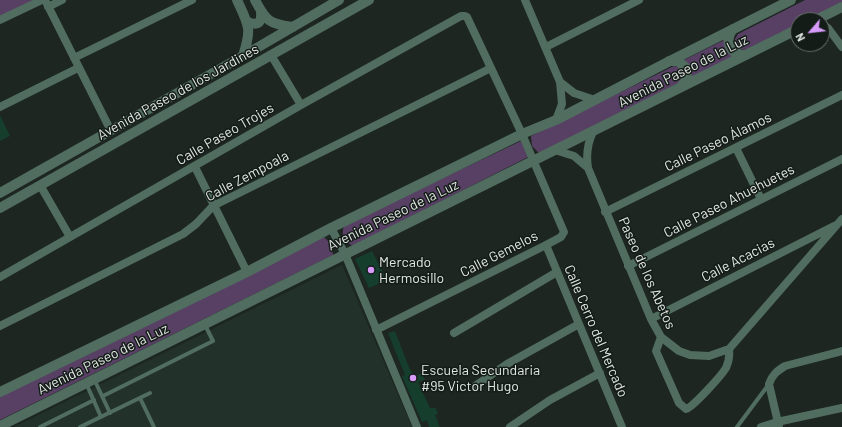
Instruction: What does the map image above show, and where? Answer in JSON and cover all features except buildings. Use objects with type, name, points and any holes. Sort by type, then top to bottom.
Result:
[{"type":"street","points":[[0,20],[45,2],[62,0]]},
{"type":"street","points":[[74,58],[192,0]]},
{"type":"street","points":[[236,0],[248,22],[249,34],[243,56]]},
{"type":"street","points":[[248,22],[256,24],[262,19],[255,0]]},
{"type":"street","name":"Avenida Paseo de los Jardines","points":[[0,193],[339,0]]},
{"type":"street","points":[[344,0],[350,10]]},
{"type":"street","name":"Avenida Paseo de los Jardines","points":[[0,208],[369,0]]},
{"type":"street","points":[[525,0],[560,82],[562,104],[556,120]]},
{"type":"street","points":[[546,47],[639,0]]},
{"type":"street","name":"Avenida Paseo de la Luz","points":[[0,392],[246,272],[331,228],[522,134],[556,120],[791,0]]},
{"type":"street","points":[[45,2],[111,131]]},
{"type":"street","points":[[830,13],[842,7]]},
{"type":"street","points":[[261,13],[271,22],[278,25],[293,27]]},
{"type":"street","name":"Calle Paseo Trojes","points":[[0,277],[300,105],[461,16],[467,17],[491,68]]},
{"type":"street","points":[[733,29],[728,40],[730,48],[739,54],[746,55]]},
{"type":"street","points":[[830,31],[841,45]]},
{"type":"street","points":[[841,31],[839,35],[841,45]]},
{"type":"street","name":"Avenida Paseo de la Luz","points":[[0,426],[790,33]]},
{"type":"street","points":[[272,55],[300,105]]},
{"type":"street","points":[[668,62],[678,61],[686,68],[687,79],[681,87]]},
{"type":"street","points":[[0,107],[78,68]]},
{"type":"street","points":[[491,68],[534,161]]},
{"type":"street","name":"Calle Zempoala","points":[[0,326],[183,234],[196,224],[213,206],[491,68]]},
{"type":"street","points":[[198,81],[204,93]]},
{"type":"street","points":[[560,82],[574,93],[595,100]]},
{"type":"street","name":"Calle Paseo Álamos","points":[[605,212],[842,95]]},
{"type":"street","points":[[171,96],[177,107]]},
{"type":"street","name":"Paseo de los Abetos","points":[[593,132],[586,151],[588,168],[628,266],[651,319],[661,337],[679,351],[690,355],[709,356],[730,349]]},
{"type":"street","points":[[736,148],[761,199]]},
{"type":"street","points":[[555,150],[574,156],[588,168]]},
{"type":"street","name":"Calle Paseo Ahuehuetes","points":[[628,266],[842,159]]},
{"type":"street","name":"Calle Gemelos","points":[[376,330],[561,237],[564,232],[564,228],[534,161]]},
{"type":"street","points":[[194,167],[246,272]]},
{"type":"street","points":[[40,185],[70,237]]},
{"type":"street","points":[[661,337],[656,351],[679,404],[686,409],[693,405],[726,369],[730,358],[730,349],[840,221]]},
{"type":"street","name":"Calle Acacias","points":[[651,319],[840,221]]},
{"type":"street","points":[[331,228],[345,254],[417,427]]},
{"type":"street","name":"Calle Cerro del Mercado","points":[[546,245],[600,373],[619,426]]},
{"type":"street","points":[[454,334],[557,272]]},
{"type":"street","points":[[475,386],[506,364],[579,324]]},
{"type":"street","points":[[778,424],[768,384],[777,371],[785,366],[842,351]]},
{"type":"street","points":[[510,427],[550,400],[600,373]]},
{"type":"street","points":[[761,427],[842,408]]},
{"type":"lane","points":[[103,396],[213,341],[204,324]]},
{"type":"lane","points":[[90,381],[103,396],[110,413]]},
{"type":"lane","points":[[90,381],[94,400],[101,417]]},
{"type":"lane","points":[[737,427],[768,384]]},
{"type":"lane","points":[[80,427],[150,393]]},
{"type":"lane","points":[[140,398],[154,427]]},
{"type":"lane","points":[[40,427],[94,400]]},
{"type":"shaded area","points":[[0,0],[40,0],[0,20]]},
{"type":"shaded area","points":[[805,0],[842,0],[842,2],[822,12],[790,12],[790,28],[746,50],[740,49],[735,45],[735,39],[738,34]]},
{"type":"shaded area","points":[[726,39],[734,56],[690,78],[682,61]]},
{"type":"shaded area","points":[[674,66],[679,67],[683,71],[682,82],[539,153],[532,146],[531,136]]},
{"type":"shaded area","points":[[521,141],[528,157],[353,246],[345,240],[343,235],[344,225]]},
{"type":"shaded area","points":[[324,237],[331,244],[333,255],[0,420],[0,394]]},
{"type":"shaded area","points":[[342,265],[412,427],[14,427]]},
{"type":"place","name":"Mercado Hermosillo","points":[[371,270]]},
{"type":"place","name":"Escuela Secundaria #95 Victor Hugo","points":[[413,378]]}]
